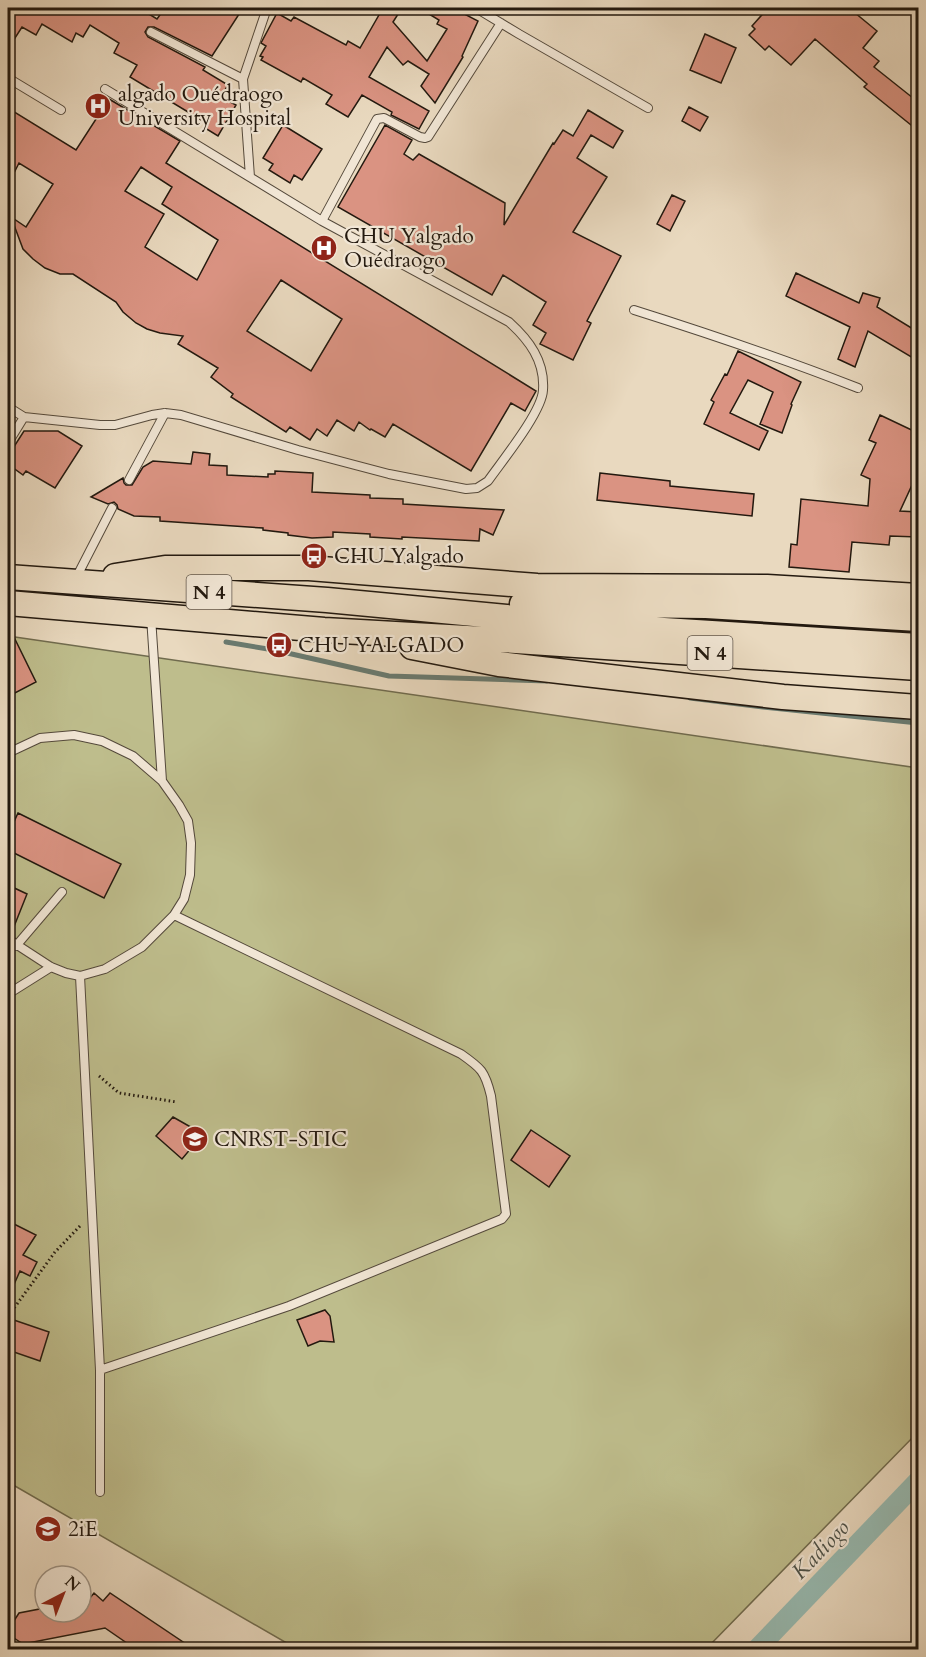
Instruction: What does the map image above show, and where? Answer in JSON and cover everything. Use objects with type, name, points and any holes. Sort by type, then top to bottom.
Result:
[{"type":"highway","points":[[74,582],[165,568],[309,568],[537,586],[767,587],[918,596]]},
{"type":"highway","name":"N 4","points":[[8,578],[327,600],[600,626],[918,646]]},
{"type":"highway","points":[[327,600],[706,606],[918,619]]},
{"type":"highway","name":"N 4","points":[[8,603],[324,630],[918,668]]},
{"type":"highway","points":[[324,630],[499,664],[783,697],[918,707]]},
{"type":"lane","points":[[250,177],[243,80],[267,8]]},
{"type":"lane","points":[[476,8],[648,108]]},
{"type":"lane","points":[[322,221],[377,119],[384,118],[420,137],[428,137],[501,23]]},
{"type":"lane","points":[[151,32],[243,80]]},
{"type":"lane","points":[[8,78],[61,110]]},
{"type":"lane","points":[[8,407],[24,417],[100,425],[115,425],[165,413],[181,415],[389,474],[466,489],[477,488],[488,481],[537,411],[544,392],[542,372],[535,353],[525,337],[509,322],[322,221],[105,89]]},
{"type":"lane","points":[[634,310],[795,363],[858,388]]},
{"type":"lane","points":[[129,480],[165,413]]},
{"type":"lane","points":[[8,443],[24,417]]},
{"type":"lane","points":[[74,582],[112,508]]},
{"type":"lane","points":[[150,615],[162,781]]},
{"type":"lane","points":[[8,753],[40,738],[74,735],[102,741],[133,756],[162,781],[179,805],[188,821],[191,843],[190,875],[184,899],[174,915],[142,947],[105,969],[80,976],[66,973],[51,968],[8,939]]},
{"type":"lane","points":[[16,945],[63,892]]},
{"type":"lane","points":[[100,1370],[289,1306],[502,1219],[506,1214],[491,1095],[486,1078],[478,1067],[461,1054],[174,915]]},
{"type":"lane","points":[[8,994],[51,968]]},
{"type":"lane","points":[[80,976],[100,1370],[100,1492]]},
{"type":"path","points":[[85,1066],[119,1093],[177,1102]]},
{"type":"path","points":[[9,1315],[56,1252],[92,1214]]},
{"type":"shaded area","points":[[8,636],[918,768],[918,1432],[706,1649],[297,1649],[8,1482]]},
{"type":"building","points":[[8,8],[139,8],[157,19],[165,8],[243,8],[212,56],[154,27],[148,27],[145,32],[148,37],[205,67],[203,70],[228,85],[221,97],[236,105],[218,136],[205,128],[208,124],[130,77],[137,65],[114,53],[119,43],[90,25],[83,37],[76,33],[72,42],[42,24],[36,35],[22,27],[8,49]]},
{"type":"building","points":[[383,8],[402,8],[393,22],[427,61],[447,29],[437,24],[439,20],[419,8],[453,8],[478,21],[463,57],[435,103],[421,86],[429,74],[408,61],[403,65],[387,47],[369,77],[429,111],[419,129],[391,115],[392,112],[362,95],[348,117],[326,104],[332,95],[303,78],[301,82],[261,60],[263,57],[260,56],[266,46],[261,43],[277,13],[291,21],[294,17],[346,45],[348,41],[360,48]]},
{"type":"building","points":[[768,8],[849,8],[877,31],[863,48],[879,61],[874,67],[918,102],[918,116],[911,125],[864,87],[867,84],[815,39],[791,65],[769,46],[765,50],[749,35],[755,29],[752,26]]},
{"type":"building","points":[[705,34],[736,48],[721,83],[690,70]]},
{"type":"building","points":[[109,99],[180,141],[166,163],[536,391],[525,411],[511,403],[471,471],[393,424],[385,437],[359,422],[354,431],[337,420],[327,436],[317,429],[310,440],[290,427],[286,432],[231,397],[233,394],[211,377],[218,368],[178,344],[183,336],[147,329],[123,312],[116,302],[73,274],[60,274],[45,268],[23,249],[11,217],[26,227],[53,184],[19,163],[8,185],[8,108],[76,150]],"holes":[[[141,167],[172,187],[162,204],[218,240],[197,280],[145,247],[164,214],[125,191]],[[281,280],[342,319],[311,371],[247,331]]]},
{"type":"building","points":[[689,107],[708,117],[700,131],[682,121]]},
{"type":"building","points":[[588,110],[623,131],[613,148],[591,135],[577,158],[607,177],[573,232],[621,256],[587,321],[591,323],[573,360],[540,344],[546,333],[533,325],[546,302],[503,275],[492,295],[338,207],[385,125],[412,140],[404,154],[413,160],[419,154],[505,203],[504,225],[553,143],[563,130],[573,136]]},
{"type":"building","points":[[283,125],[322,149],[302,180],[294,175],[290,183],[269,170],[273,164],[263,158]]},
{"type":"building","points":[[672,195],[685,201],[670,231],[657,224]]},
{"type":"building","points":[[796,273],[859,303],[863,293],[880,298],[877,307],[918,332],[918,361],[868,331],[855,367],[838,359],[850,327],[786,296]]},
{"type":"building","points":[[738,351],[801,382],[782,433],[760,424],[773,392],[748,380],[730,413],[768,431],[759,450],[704,424],[714,402],[711,400],[725,374],[727,375]]},
{"type":"building","points":[[880,415],[918,433],[918,472],[900,511],[918,512],[918,537],[890,536],[889,545],[852,542],[849,572],[789,567],[791,544],[797,545],[801,499],[868,506],[870,479],[861,475],[876,443],[869,440]]},
{"type":"building","points":[[24,431],[58,431],[82,446],[55,488],[26,471],[23,475],[8,464],[8,456]]},
{"type":"building","points":[[193,452],[210,454],[209,465],[227,466],[227,475],[268,477],[268,474],[275,474],[275,471],[313,473],[312,492],[403,499],[403,504],[504,510],[493,535],[480,529],[479,541],[402,537],[402,539],[333,532],[333,537],[312,538],[263,530],[263,528],[160,521],[160,517],[134,516],[118,509],[114,502],[108,504],[91,497],[123,478],[126,485],[132,485],[143,467],[153,461],[191,464]]},
{"type":"building","points":[[600,473],[670,481],[670,486],[754,494],[752,516],[597,500]]},
{"type":"building","points":[[8,625],[36,682],[13,694],[8,683]]},
{"type":"building","points":[[18,813],[121,864],[104,898],[8,850],[8,835]]},
{"type":"building","points":[[8,885],[27,894],[11,934],[8,933]]},
{"type":"building","points":[[173,1117],[203,1134],[182,1159],[156,1136]]},
{"type":"building","points":[[531,1130],[570,1156],[549,1187],[511,1160]]},
{"type":"building","points":[[8,1221],[36,1235],[23,1255],[37,1262],[30,1276],[20,1271],[8,1298]]},
{"type":"building","points":[[325,1310],[330,1316],[334,1342],[320,1341],[308,1346],[297,1320]]},
{"type":"building","points":[[8,1318],[49,1332],[40,1361],[8,1350]]},
{"type":"building","points":[[110,1593],[195,1650],[137,1650],[105,1628],[23,1644],[8,1634],[8,1630],[19,1613],[33,1610],[33,1624],[93,1624],[93,1594],[103,1601]]},
{"type":"waterway","points":[[226,642],[274,650],[389,676],[547,681]]},
{"type":"waterway","points":[[690,698],[918,723]]},
{"type":"waterway","name":"Kadiogo","points":[[756,1650],[918,1481]]},
{"type":"place","name":"algado Ouédraogo University Hospital","points":[[98,106]]},
{"type":"place","name":"CHU Yalgado Ouédraogo","points":[[324,248]]},
{"type":"place","name":"CHU Yalgado","points":[[314,556]]},
{"type":"place","name":"CHU YALGADO","points":[[279,645]]},
{"type":"place","name":"CNRST-STIC","points":[[195,1139]]},
{"type":"place","name":"2iE","points":[[48,1529]]}]
